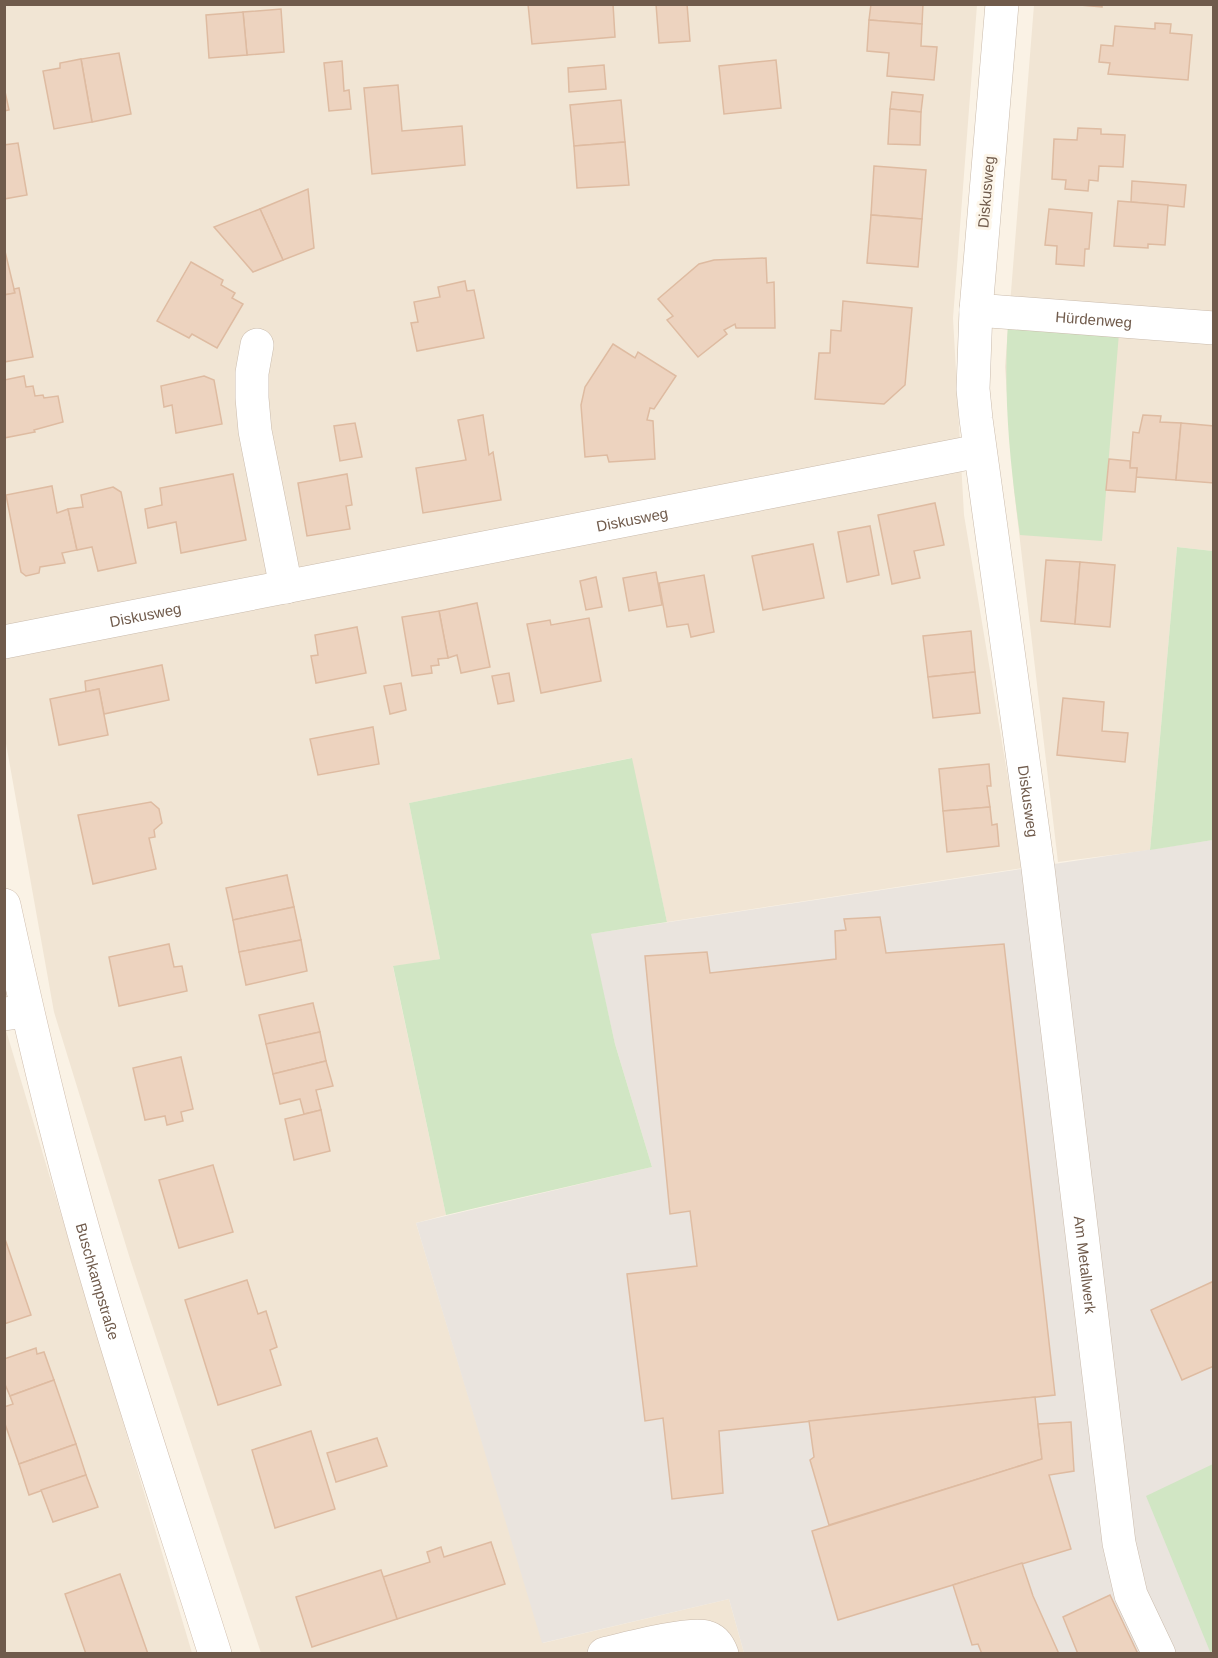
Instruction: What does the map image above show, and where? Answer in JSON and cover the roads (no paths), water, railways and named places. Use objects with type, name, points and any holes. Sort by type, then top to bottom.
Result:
[{"type":"street","name":"Diskusweg","points":[[1002,4],[976,310],[973,390],[979,451],[1038,868]]},
{"type":"street","name":"Hürdenweg","points":[[976,310],[1214,328]]},
{"type":"street","points":[[256,345],[252,381],[255,431],[286,587]]},
{"type":"street","name":"Diskusweg","points":[[4,642],[979,451]]},
{"type":"street","name":"Am Metallwerk","points":[[1038,868],[1119,1543],[1131,1595],[1159,1653]]},
{"type":"street","name":"Buschkampstraße","points":[[4,905],[16,1012],[58,1139],[102,1293],[215,1653]]},
{"type":"street","points":[[604,1653],[688,1637],[707,1637],[719,1645],[722,1653]]}]
